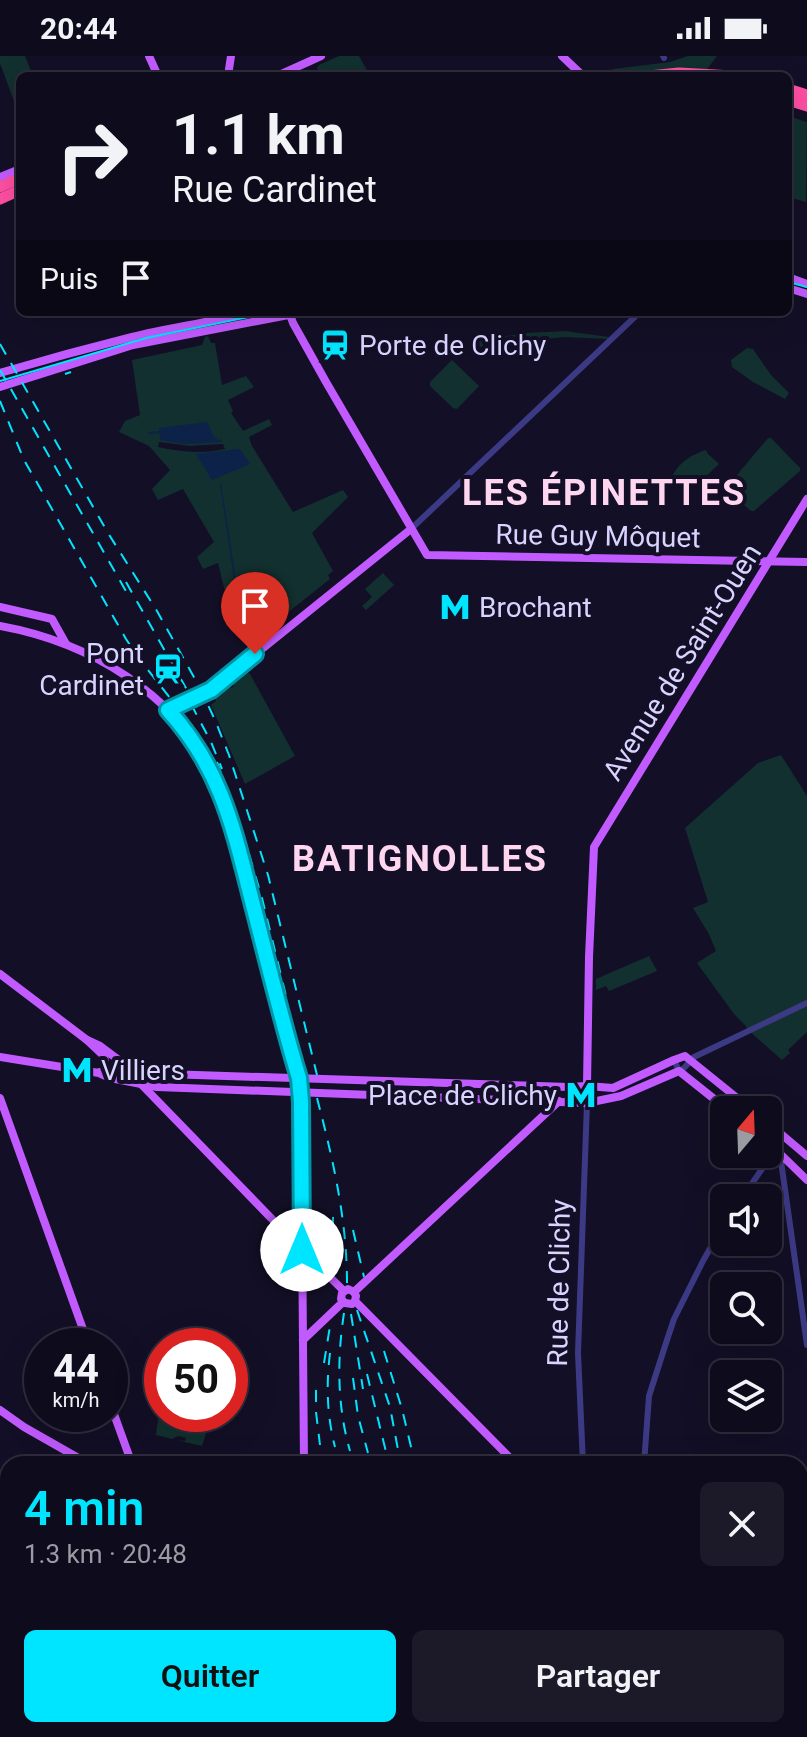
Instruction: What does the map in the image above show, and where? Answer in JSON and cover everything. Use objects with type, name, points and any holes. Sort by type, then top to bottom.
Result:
[{"type":"main road","points":[[286,72],[321,56]]},
{"type":"main road","points":[[562,56],[582,72]]},
{"type":"main road","points":[[0,375],[132,337],[229,316]]},
{"type":"main road","points":[[0,385],[133,345],[282,316]]},
{"type":"main road","points":[[172,709],[211,690],[411,529],[288,316]]},
{"type":"main road","points":[[201,332],[205,321]]},
{"type":"main road","name":"Avenue de Saint-Ouen","points":[[587,1087],[594,847],[807,499]]},
{"type":"main road","name":"Rue Guy Môquet","points":[[411,529],[427,555],[807,562]]},
{"type":"main road","points":[[0,607],[53,621],[66,644]]},
{"type":"main road","points":[[0,626],[66,644],[92,656],[172,709],[211,770],[221,794],[241,857],[299,1078],[304,1456]]},
{"type":"main road","points":[[0,974],[103,1055],[102,1073]]},
{"type":"main road","points":[[87,1040],[136,1073],[141,1084],[302,1250],[351,1294],[508,1456]]},
{"type":"main road","points":[[0,1057],[102,1073],[110,1078],[157,1087],[587,1102],[621,1096],[679,1071],[710,1096]]},
{"type":"main road","points":[[105,1062],[114,1057]]},
{"type":"main road","points":[[102,1073],[110,1070],[613,1088],[674,1060],[690,1058],[735,1096]]},
{"type":"main road","points":[[303,1340],[343,1302],[350,1304],[351,1294],[559,1101],[559,1087]]},
{"type":"main road","points":[[587,1087],[595,1095],[587,1102]]},
{"type":"main road","points":[[587,1087],[578,1097],[587,1102]]},
{"type":"main road","points":[[0,1098],[83,1328]]},
{"type":"main road","points":[[782,1134],[807,1156]]},
{"type":"main road","points":[[782,1145],[792,1143]]},
{"type":"main road","points":[[782,1156],[807,1180]]},
{"type":"main road","points":[[0,1410],[75,1456]]},
{"type":"main road","points":[[120,1432],[129,1456]]},
{"type":"street","points":[[411,529],[636,316]]},
{"type":"street","points":[[674,1060],[679,1071],[690,1058],[807,1003]]},
{"type":"street","name":"Rue de Clichy","points":[[583,1456],[578,1353],[587,1102]]},
{"type":"street","points":[[777,1168],[807,1345]]},
{"type":"street","points":[[645,1456],[649,1396],[674,1319],[710,1247]]},
{"type":"green space","points":[[0,56],[25,56],[31,72],[16,72],[16,104],[15,104]]},
{"type":"green space","points":[[339,56],[359,56],[368,72],[320,72],[319,65]]},
{"type":"green space","points":[[688,56],[717,56],[705,72],[609,72],[613,69],[670,62]]},
{"type":"green space","points":[[792,117],[807,122],[806,202],[792,198]]},
{"type":"green space","points":[[565,331],[609,337],[563,337],[480,347],[478,341],[525,333]]},
{"type":"green space","points":[[208,336],[211,343],[215,343],[222,385],[246,376],[254,387],[228,400],[231,413],[243,431],[269,419],[272,425],[249,437],[293,512],[343,490],[348,497],[312,533],[333,571],[328,575],[330,579],[246,642],[225,608],[228,604],[218,563],[203,569],[197,557],[214,542],[183,489],[158,500],[152,489],[170,470],[149,446],[119,432],[125,421],[140,415],[132,360],[202,345]],"holes":[[[159,442],[190,446],[223,444],[225,449],[192,452],[158,447]]]},
{"type":"green space","points":[[747,348],[753,349],[771,375],[789,393],[785,399],[732,367],[731,360]]},
{"type":"green space","points":[[452,360],[479,386],[457,409],[430,386],[430,382]]},
{"type":"green space","points":[[768,438],[800,471],[751,511],[726,488]]},
{"type":"green space","points":[[706,450],[719,464],[698,484],[687,475],[678,482],[671,480],[685,460]]},
{"type":"green space","points":[[383,573],[394,585],[366,610],[362,606],[372,597],[365,589]]},
{"type":"green space","points":[[244,669],[250,674],[295,756],[245,784],[211,705],[216,701],[214,693],[226,684],[231,688],[234,686],[230,680]]},
{"type":"green space","points":[[781,755],[807,796],[807,1032],[782,1060],[748,1030],[697,963],[716,951],[693,908],[708,902],[685,828],[758,763]]},
{"type":"green space","points":[[649,956],[657,971],[609,991],[606,986],[596,990],[596,979]]},
{"type":"green space","points":[[156,1432],[206,1432],[202,1446],[176,1440],[185,1441],[186,1438],[178,1436],[172,1439],[156,1435]]},
{"type":"water","points":[[207,422],[214,437],[222,442],[184,444],[160,440],[159,428]]},
{"type":"water","points":[[240,449],[250,464],[212,480],[196,454]]},
{"type":"water","points":[[221,483],[244,632],[248,641],[246,642],[242,634]]},
{"type":"waterway","points":[[149,433],[159,432]]},
{"type":"tram line","points":[[792,283],[807,287]]},
{"type":"tram line","points":[[0,381],[146,338],[253,316]]},
{"type":"railway","points":[[0,344],[108,533],[157,611],[215,720],[268,875],[317,1075]]},
{"type":"railway","points":[[0,370],[127,593]]},
{"type":"railway","points":[[65,374],[71,372]]},
{"type":"railway","points":[[0,401],[24,460],[126,639],[193,727]]},
{"type":"railway","points":[[126,582],[199,711]]},
{"type":"railway","points":[[191,704],[222,769]]},
{"type":"railway","points":[[217,762],[229,796]]},
{"type":"railway","points":[[243,834],[288,1004]]},
{"type":"railway","points":[[317,1098],[338,1190],[345,1236],[347,1283]]},
{"type":"railway","points":[[333,1214],[333,1273]]},
{"type":"railway","points":[[353,1230],[364,1277]]},
{"type":"railway","points":[[357,1310],[390,1407],[399,1455]]},
{"type":"railway","points":[[344,1313],[340,1382],[350,1451]]},
{"type":"railway","points":[[351,1314],[363,1389]]},
{"type":"railway","points":[[324,1363],[331,1320]]},
{"type":"railway","points":[[384,1351],[412,1451]]},
{"type":"railway","points":[[330,1353],[328,1400],[335,1447]]},
{"type":"railway","points":[[367,1374],[387,1456]]},
{"type":"railway","points":[[353,1378],[358,1416],[368,1453]]},
{"type":"railway","points":[[316,1390],[320,1445]]},
{"type":"place","name":"Porte de Clichy","points":[[335,345]]},
{"type":"place","name":"Brochant","points":[[455,607]]},
{"type":"place","name":"Pont Cardinet","points":[[168,669]]},
{"type":"place","name":"Villiers","points":[[77,1070]]},
{"type":"place","name":"Place de Clichy","points":[[581,1095]]},
{"type":"district","name":"LES ÉPINETTES","points":[[604,493]]},
{"type":"district","name":"BATIGNOLLES","points":[[420,859]]},
{"type":"route","points":[[255,654],[211,690],[168,710],[199,750],[221,794],[241,857],[299,1078],[302,1250]]}]
